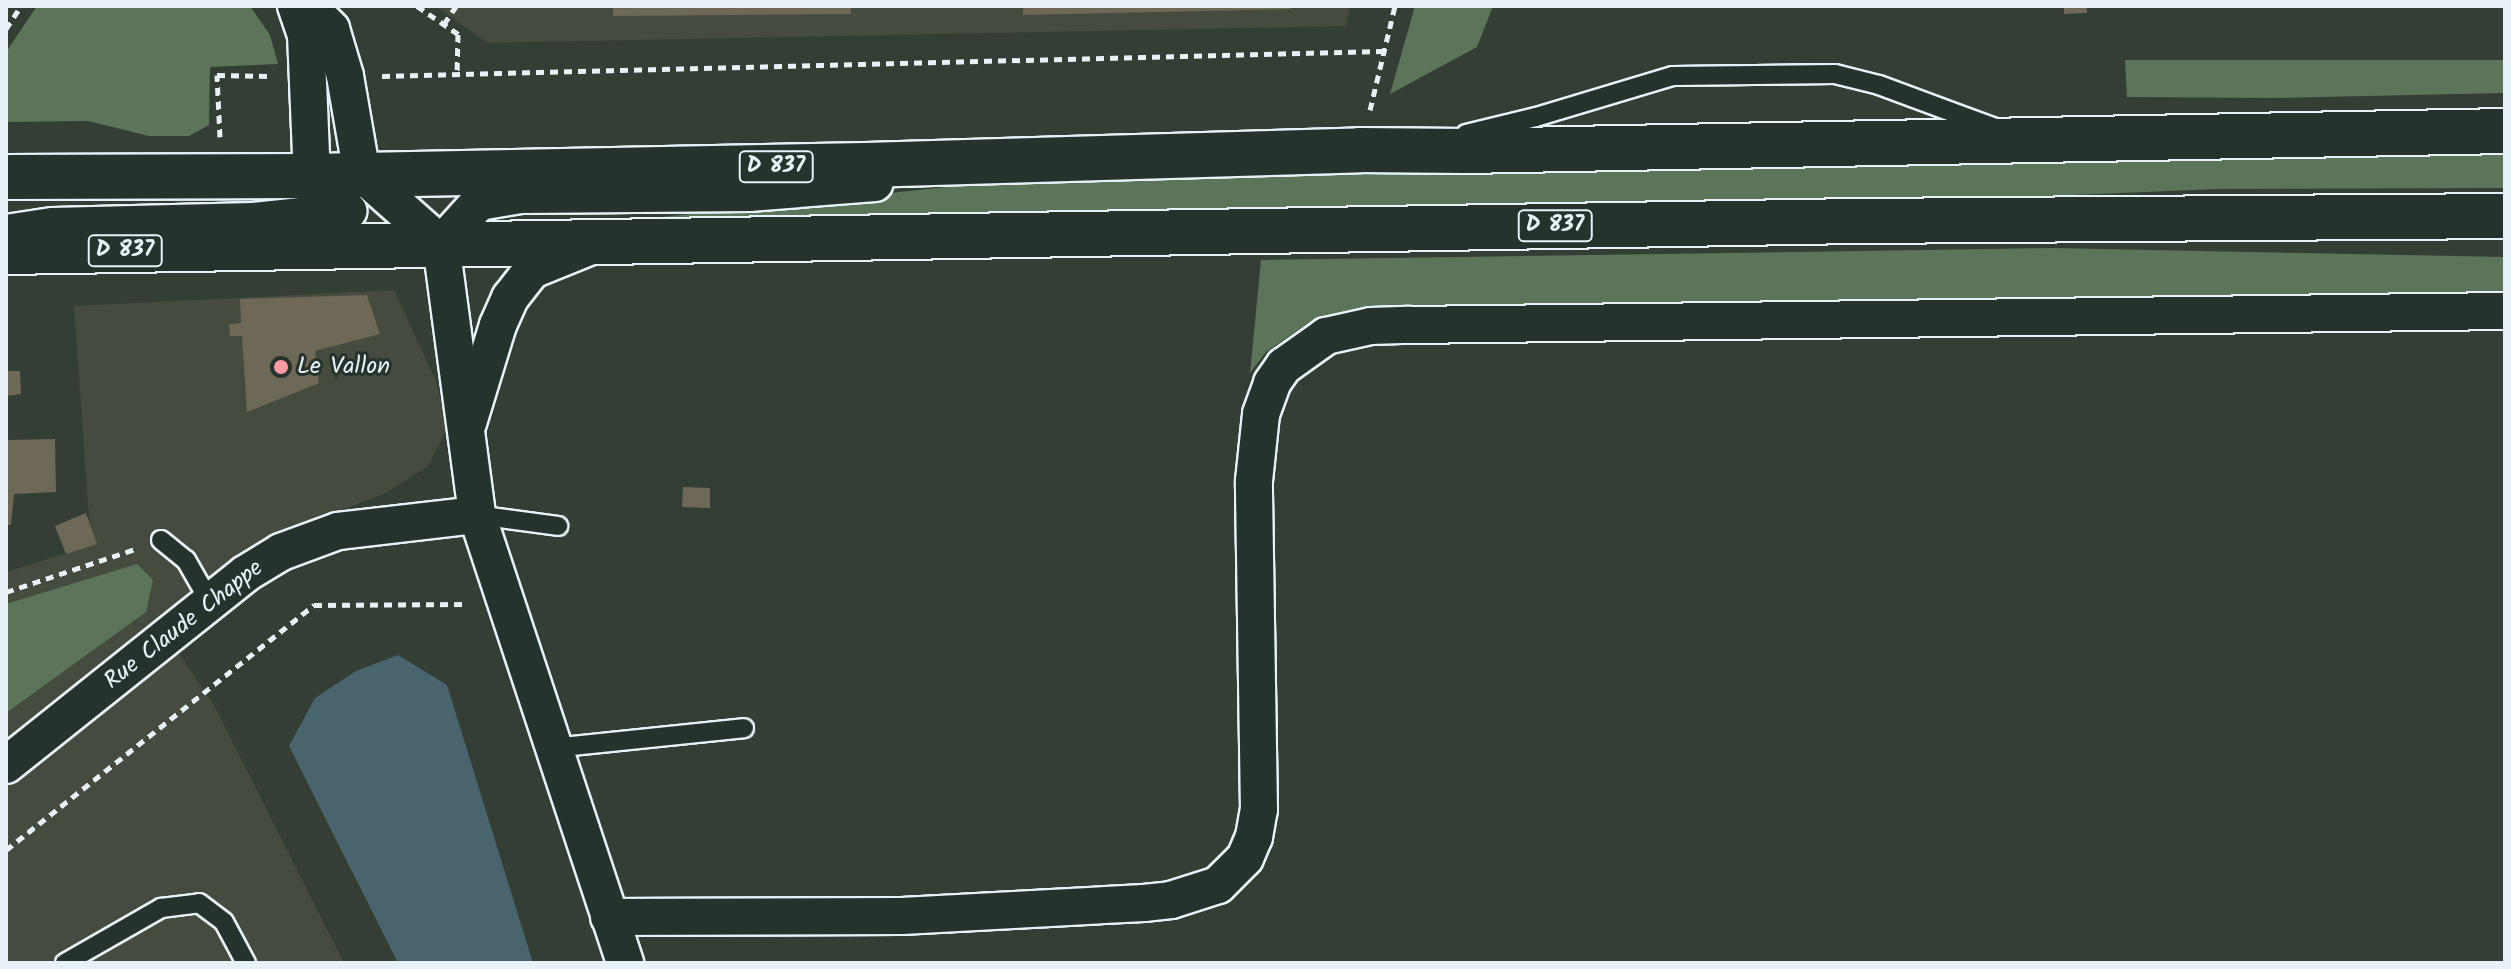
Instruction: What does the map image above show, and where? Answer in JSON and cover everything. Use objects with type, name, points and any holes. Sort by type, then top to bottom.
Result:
[{"type":"main road","name":"D 837","points":[[6,177],[312,176],[355,192],[1032,159],[1379,150],[2505,131]]},
{"type":"main road","name":"D 837","points":[[6,252],[1830,222],[2505,216]]},
{"type":"street","points":[[296,6],[306,35],[312,176]]},
{"type":"street","points":[[308,6],[331,29],[345,76],[355,192],[385,246]]},
{"type":"street","points":[[625,963],[552,748],[492,551],[477,515],[441,244],[479,202],[520,195],[791,190],[861,185],[1032,159]]},
{"type":"street","points":[[6,233],[53,226],[254,221],[355,192],[441,244]]},
{"type":"street","points":[[466,432],[498,325],[510,298],[532,270],[604,242]]},
{"type":"street","points":[[609,917],[902,916],[1144,903],[1171,900],[1218,885],[1245,858],[1254,837],[1259,810],[1254,481],[1261,414],[1272,383],[1284,366],[1326,336],[1371,326],[1409,325],[2505,311]]},
{"type":"street","name":"Rue Claude Chappe","points":[[6,765],[245,574],[281,552],[338,531],[477,515]]},
{"type":"lane","points":[[1379,150],[1536,117],[1673,76],[1835,74],[1945,107],[2028,141]]},
{"type":"lane","points":[[477,515],[558,526]]},
{"type":"lane","points":[[161,540],[186,560],[210,602]]},
{"type":"lane","points":[[552,748],[744,728]]},
{"type":"lane","points":[[65,963],[161,908],[199,903],[224,922],[246,963]]},
{"type":"path","points":[[6,29],[21,6]]},
{"type":"path","points":[[417,6],[458,34],[457,76]]},
{"type":"path","points":[[444,24],[456,6]]},
{"type":"path","points":[[1379,150],[1383,51],[1395,6]]},
{"type":"path","points":[[345,76],[457,76],[1383,51]]},
{"type":"path","points":[[220,146],[217,75],[276,76]]},
{"type":"path","points":[[6,592],[161,540]]},
{"type":"path","points":[[6,850],[314,605],[484,604]]},
{"type":"shaded area","points":[[435,6],[1350,6],[1346,26],[488,43]]},
{"type":"shaded area","points":[[394,290],[436,381],[447,428],[428,466],[386,493],[307,523],[224,568],[159,624],[214,705],[344,963],[6,963],[6,572],[96,544],[89,518],[74,306]]},
{"type":"green space","points":[[37,6],[250,6],[270,35],[278,64],[210,67],[209,125],[189,136],[149,136],[88,121],[6,122],[6,52]]},
{"type":"green space","points":[[1415,6],[1493,6],[1477,47],[1390,94]]},
{"type":"green space","points":[[2125,60],[2505,60],[2505,93],[2271,98],[2127,97]]},
{"type":"green space","points":[[2505,152],[2505,188],[2218,189],[2048,196],[614,222],[947,187],[1103,177]]},
{"type":"green space","points":[[2053,248],[2505,257],[2505,299],[2052,299],[1644,309],[1379,306],[1308,323],[1266,352],[1250,373],[1261,260]]},
{"type":"green space","points":[[137,564],[153,580],[146,612],[6,713],[6,604]]},
{"type":"water","points":[[398,655],[447,685],[533,963],[398,963],[289,746],[315,698],[356,671]]},
{"type":"building","points":[[613,6],[851,6],[851,14],[613,16]]},
{"type":"building","points":[[1023,6],[1291,6],[1291,9],[1023,15]]},
{"type":"building","points":[[2064,6],[2087,6],[2087,13],[2064,14]]},
{"type":"building","name":"Le Vallon","points":[[367,295],[380,334],[315,351],[319,383],[247,412],[242,336],[230,336],[229,324],[241,323],[240,299]]},
{"type":"building","points":[[6,371],[20,371],[21,394],[6,396]]},
{"type":"building","points":[[55,439],[56,492],[14,494],[11,525],[6,525],[6,440]]},
{"type":"building","points":[[683,487],[710,488],[710,508],[682,507]]},
{"type":"building","points":[[86,513],[97,544],[66,554],[55,526]]},
{"type":"place","name":"Le Vallon","points":[[281,367]]}]
